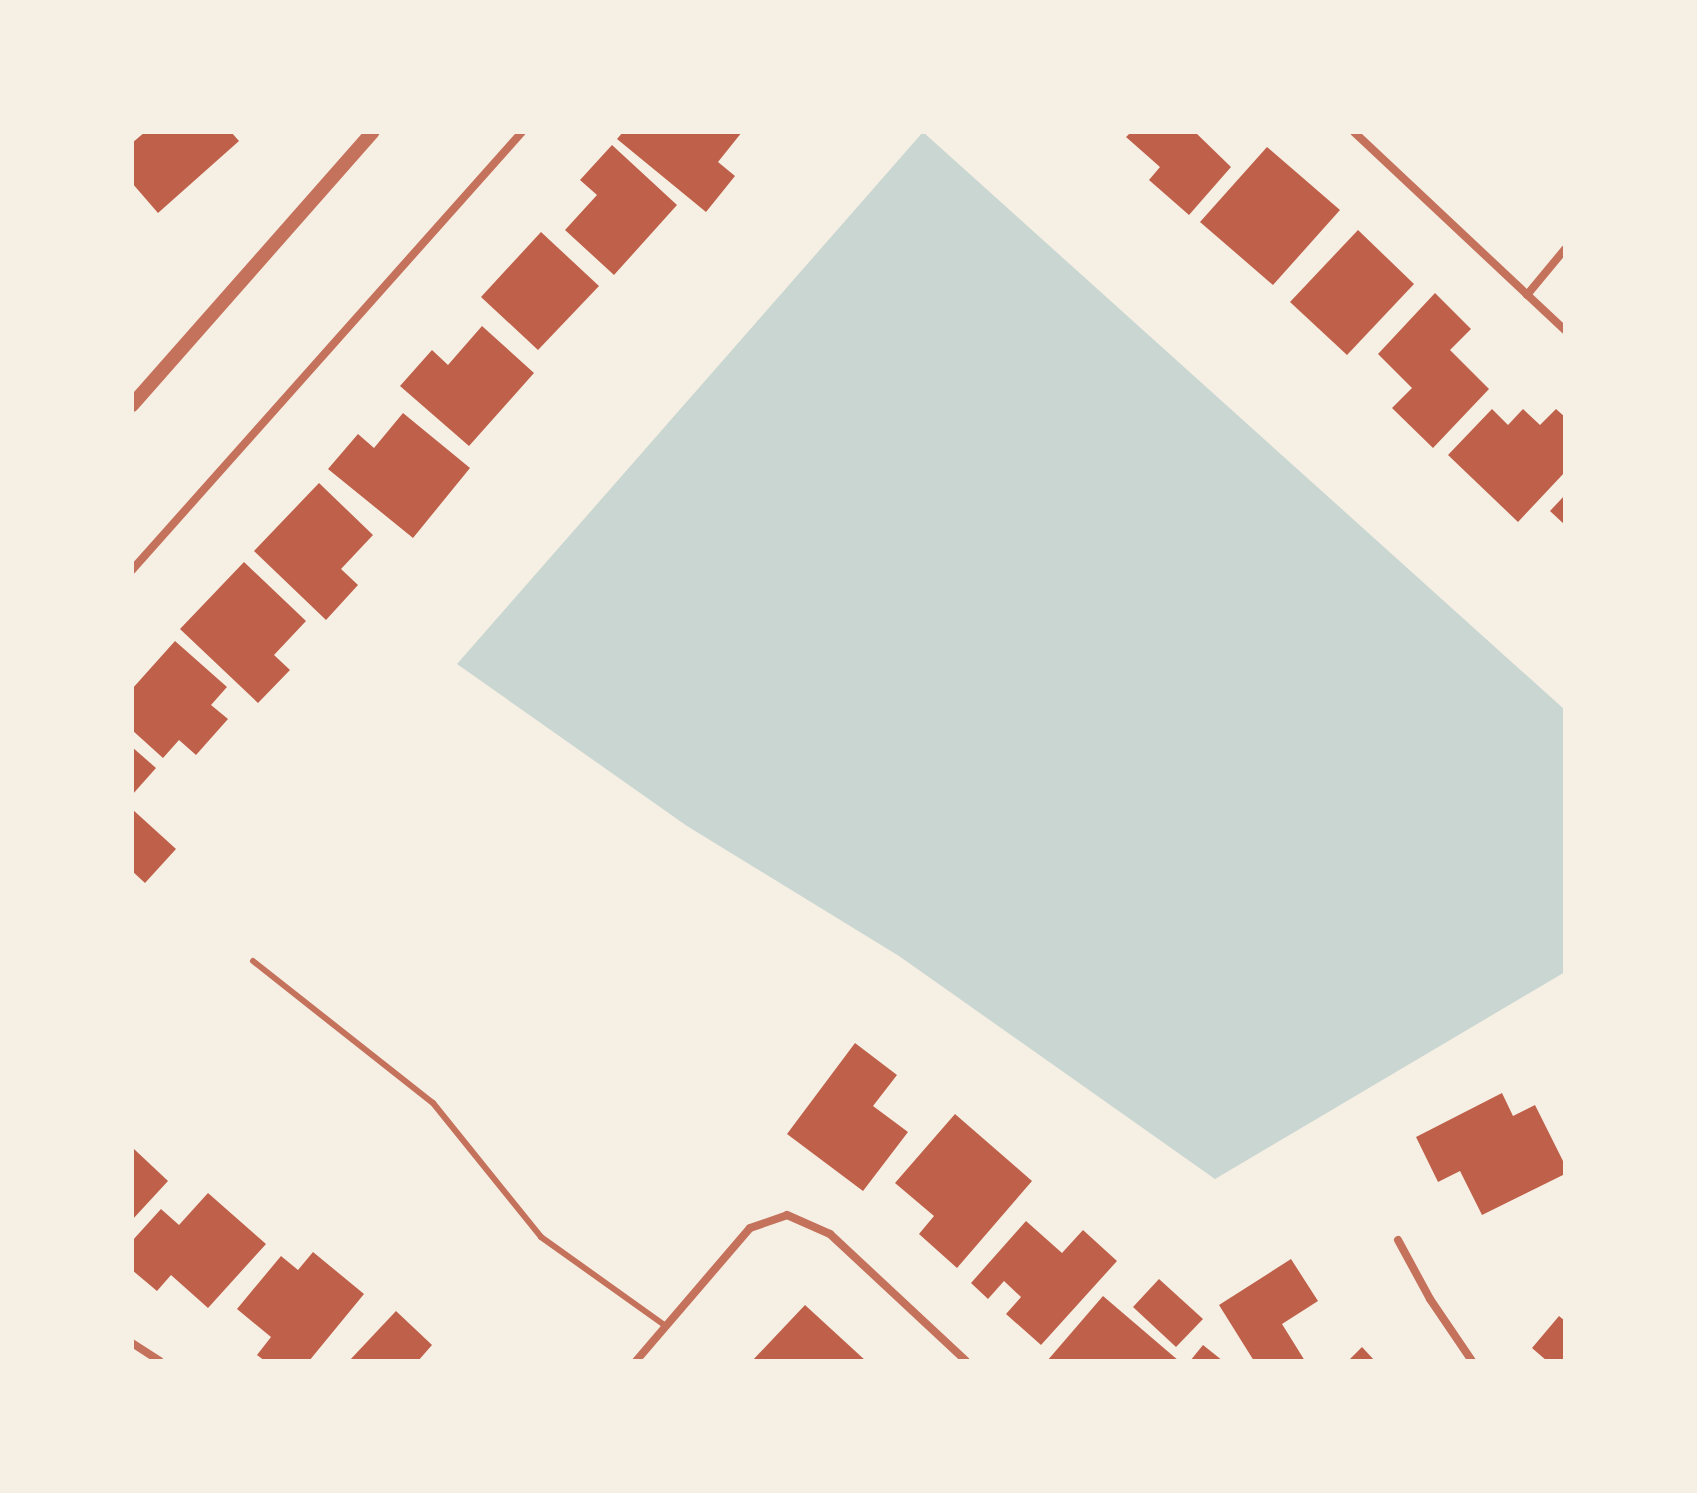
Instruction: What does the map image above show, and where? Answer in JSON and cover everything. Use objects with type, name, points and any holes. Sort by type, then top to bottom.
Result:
[{"type":"street","points":[[132,405],[373,132]]},
{"type":"street","points":[[132,570],[522,132]]},
{"type":"street","points":[[1354,132],[1565,330]]},
{"type":"street","points":[[1527,295],[1565,249]]},
{"type":"street","points":[[636,1361],[750,1228],[787,1215],[830,1234],[966,1361]]},
{"type":"street","points":[[1398,1240],[1430,1299],[1472,1361]]},
{"type":"street","points":[[132,1343],[160,1361]]},
{"type":"lane","points":[[253,961],[433,1103],[541,1237],[666,1326]]},
{"type":"shaded area","points":[[923,132],[1565,710],[1565,972],[1215,1179],[899,956],[687,826],[457,664]]},
{"type":"building","points":[[145,132],[231,132],[239,141],[158,213],[132,183],[132,143]]},
{"type":"building","points":[[623,132],[742,132],[718,162],[735,176],[706,212],[617,139]]},
{"type":"building","points":[[1131,132],[1195,132],[1231,167],[1189,215],[1149,180],[1160,167],[1126,137]]},
{"type":"building","points":[[612,145],[677,205],[614,275],[565,230],[597,195],[580,180]]},
{"type":"building","points":[[1267,147],[1340,210],[1273,285],[1200,222]]},
{"type":"building","points":[[1358,230],[1414,284],[1347,355],[1290,302]]},
{"type":"building","points":[[541,232],[599,286],[538,350],[481,297]]},
{"type":"building","points":[[1435,293],[1471,329],[1450,350],[1489,389],[1433,448],[1392,408],[1412,388],[1378,354]]},
{"type":"building","points":[[482,326],[534,373],[469,446],[400,386],[432,350],[448,365]]},
{"type":"building","points":[[1492,409],[1508,425],[1523,409],[1540,425],[1556,409],[1565,417],[1565,472],[1518,522],[1448,455]]},
{"type":"building","points":[[403,413],[470,468],[413,538],[328,469],[358,434],[374,448]]},
{"type":"building","points":[[319,483],[373,535],[341,569],[358,585],[326,620],[254,551]]},
{"type":"building","points":[[1565,495],[1565,525],[1550,511]]},
{"type":"building","points":[[244,562],[306,621],[274,655],[290,670],[258,703],[180,629]]},
{"type":"building","points":[[175,641],[227,687],[211,705],[228,719],[196,755],[179,740],[163,758],[132,730],[132,689]]},
{"type":"building","points":[[132,747],[156,768],[132,795]]},
{"type":"building","points":[[132,809],[176,849],[145,883],[132,871]]},
{"type":"building","points":[[855,1043],[897,1075],[873,1106],[908,1132],[863,1191],[787,1134]]},
{"type":"building","points":[[1502,1093],[1513,1116],[1535,1105],[1565,1165],[1565,1174],[1482,1215],[1460,1171],[1438,1182],[1416,1137]]},
{"type":"building","points":[[955,1114],[1032,1181],[957,1268],[919,1234],[934,1216],[895,1183]]},
{"type":"building","points":[[134,1149],[168,1181],[132,1220],[132,1151]]},
{"type":"building","points":[[208,1193],[266,1244],[208,1308],[171,1275],[157,1291],[132,1270],[132,1241],[161,1209],[179,1225]]},
{"type":"building","points":[[1026,1221],[1062,1253],[1083,1230],[1117,1261],[1041,1345],[1006,1314],[1021,1297],[1004,1281],[988,1299],[971,1283]]},
{"type":"building","points":[[313,1252],[364,1294],[309,1361],[265,1361],[257,1355],[271,1337],[237,1309],[281,1256],[298,1270]]},
{"type":"building","points":[[1291,1259],[1318,1301],[1282,1324],[1305,1361],[1254,1361],[1219,1305]]},
{"type":"building","points":[[1159,1279],[1203,1319],[1176,1347],[1133,1307]]},
{"type":"building","points":[[1103,1296],[1179,1361],[1047,1361]]},
{"type":"building","points":[[805,1305],[866,1361],[752,1361]]},
{"type":"building","points":[[396,1311],[432,1345],[418,1361],[349,1361]]},
{"type":"building","points":[[1559,1316],[1565,1321],[1565,1361],[1547,1361],[1532,1348]]},
{"type":"building","points":[[1203,1345],[1223,1361],[1190,1361]]},
{"type":"building","points":[[1362,1347],[1375,1361],[1348,1361]]}]
